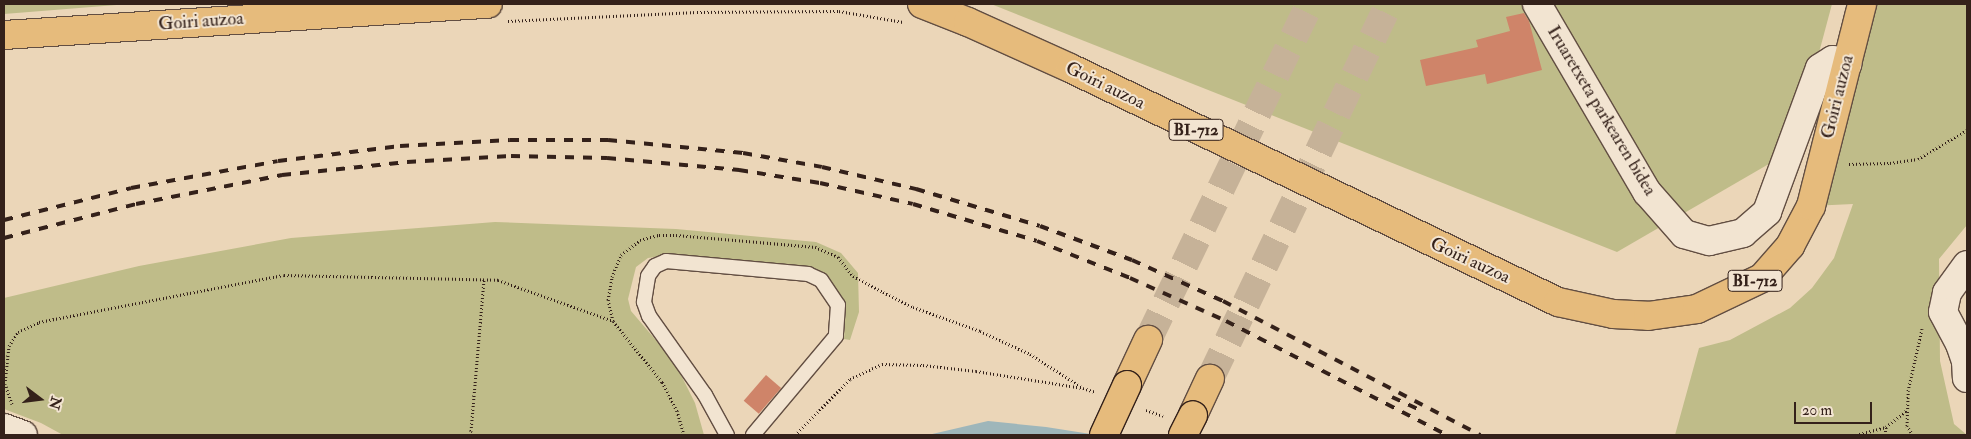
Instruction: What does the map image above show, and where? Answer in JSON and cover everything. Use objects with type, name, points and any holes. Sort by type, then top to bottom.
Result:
[{"type":"main road","name":"Goiri auzoa","points":[[917,14],[968,22],[1070,68],[1549,298],[1613,314],[1648,316],[1697,309],[1762,278],[1790,246],[1811,206],[1862,4]]},
{"type":"main road","name":"Goiri auzoa","points":[[4,35],[495,12]]},
{"type":"main road","points":[[1104,435],[1132,396],[1148,340]]},
{"type":"main road","points":[[1180,422],[1210,379]]},
{"type":"street","name":"Iruaretxeta parkearen bidea","points":[[1537,4],[1647,192],[1684,234],[1709,241],[1743,233],[1767,212],[1820,68],[1834,60],[1847,64]]},
{"type":"street","points":[[1967,265],[1952,284],[1945,298],[1943,312],[1959,331],[1966,361],[1967,378]]},
{"type":"street","points":[[8,418],[23,435]]},
{"type":"lane","points":[[727,435],[705,394],[649,316],[644,302],[645,286],[648,276],[655,266],[666,262],[808,274],[821,280],[838,305],[839,320],[836,336],[753,435]]},
{"type":"path","points":[[495,12],[839,11],[917,14]]},
{"type":"path","points":[[1846,164],[1890,163],[1918,159],[1967,130]]},
{"type":"path","points":[[684,435],[677,410],[662,382],[613,321],[608,300],[612,277],[621,255],[640,240],[659,235],[814,247],[838,258],[853,276],[883,292],[913,307],[948,318],[1021,350],[1084,388]]},
{"type":"path","points":[[8,418],[5,384],[9,346],[18,332],[39,322],[284,275],[498,280],[613,321]]},
{"type":"path","points":[[469,435],[471,431],[484,280]]},
{"type":"path","points":[[795,435],[850,379],[882,364],[923,365],[1084,388],[1102,394]]},
{"type":"path","points":[[1132,396],[1180,422]]},
{"type":"path","points":[[1842,435],[1856,435],[1886,427],[1908,410]]},
{"type":"path","points":[[1885,435],[1886,427]]},
{"type":"shaded area","points":[[4,4],[129,4],[4,14]]},
{"type":"shaded area","points":[[991,4],[1832,4],[1793,150],[1617,252]]},
{"type":"shaded area","points":[[1863,4],[1967,4],[1967,225],[1939,259],[1940,361],[1954,424],[1967,435],[1675,435],[1699,348],[1730,340],[1790,308],[1812,288],[1834,258],[1853,204],[1811,206]]},
{"type":"shaded area","points":[[495,222],[676,229],[816,242],[841,253],[858,273],[859,312],[850,340],[844,339],[846,303],[826,274],[810,267],[676,254],[648,258],[636,267],[628,299],[631,311],[679,371],[695,403],[704,435],[63,435],[41,423],[4,409],[4,298],[139,266],[291,238]]},
{"type":"water","points":[[988,421],[1046,427],[1097,435],[928,435]]},
{"type":"building","points":[[1524,13],[1529,21],[1542,70],[1487,84],[1485,74],[1426,86],[1420,60],[1478,47],[1476,40],[1510,31],[1506,17]]},
{"type":"building","points":[[766,375],[781,388],[759,414],[744,401]]},
{"type":"tunnel","points":[[1148,340],[1310,4]]},
{"type":"tunnel","points":[[1210,379],[1389,4]]},
{"type":"railway","points":[[4,220],[131,188],[278,161],[400,146],[510,140],[608,140],[743,153],[822,167],[916,189],[1040,226],[1132,260],[1223,301],[1480,435]]},
{"type":"railway","points":[[4,238],[136,204],[282,175],[407,162],[511,156],[607,158],[739,170],[820,183],[913,204],[1037,241],[1130,278],[1226,321],[1447,435]]},
{"type":"railway","points":[[1392,397],[1424,412]]}]
